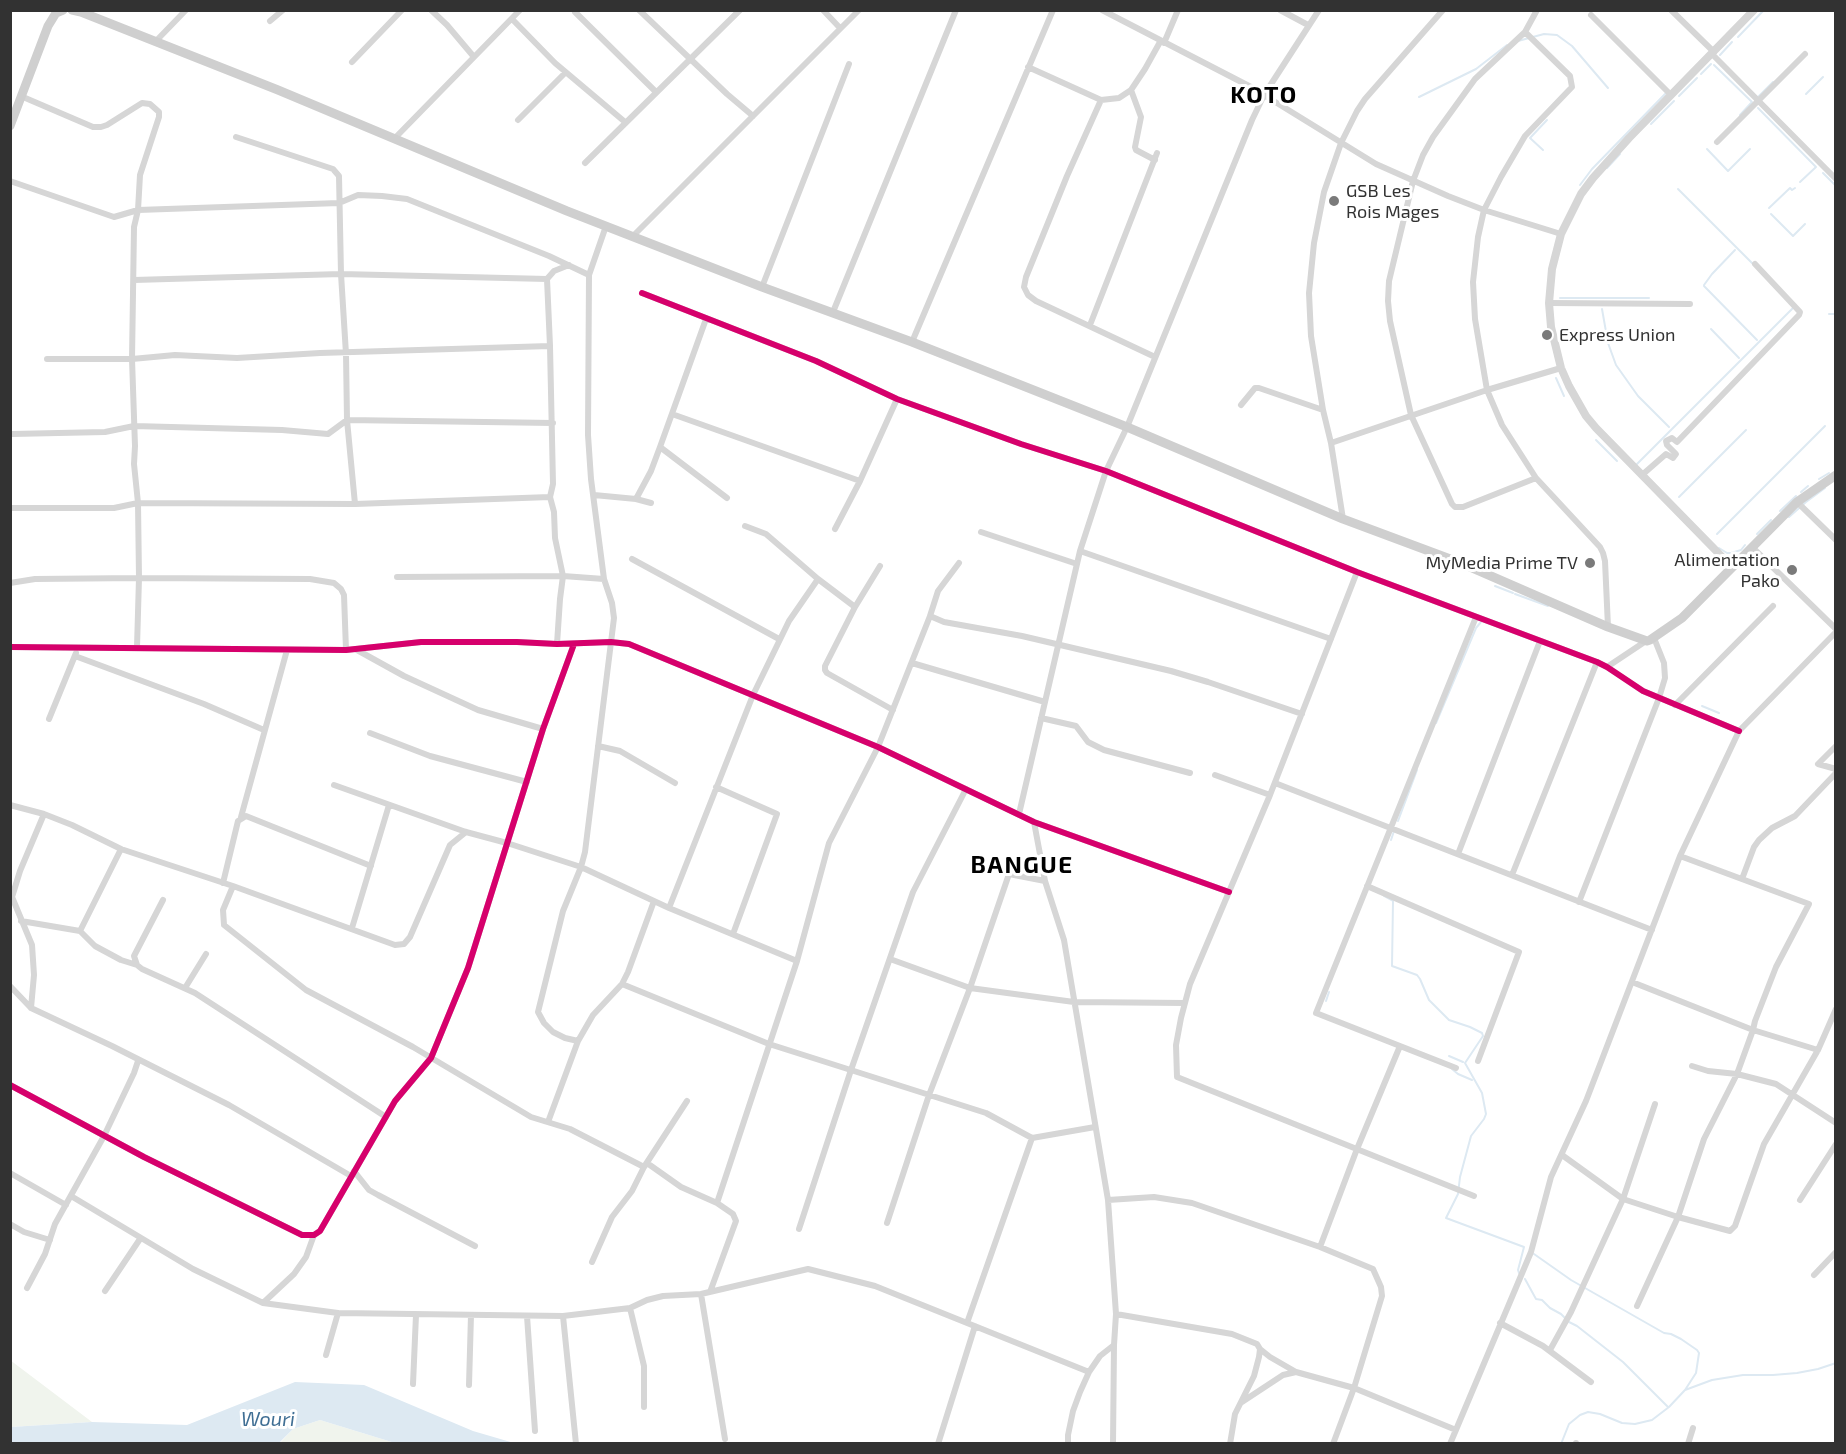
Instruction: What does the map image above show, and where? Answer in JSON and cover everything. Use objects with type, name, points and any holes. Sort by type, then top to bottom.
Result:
[{"type":"main road","points":[[10,126],[23,97],[48,26],[56,13],[63,10]]},
{"type":"main road","points":[[72,10],[278,90],[606,226],[912,342],[1127,427],[1343,519],[1461,563],[1608,627],[1650,639],[1682,618],[1797,502],[1836,475]]},
{"type":"street","points":[[154,42],[186,10]]},
{"type":"street","points":[[270,21],[283,10]]},
{"type":"street","points":[[352,63],[402,10]]},
{"type":"street","points":[[431,10],[474,57]]},
{"type":"street","points":[[393,139],[520,10]]},
{"type":"street","points":[[639,10],[753,116]]},
{"type":"street","points":[[585,163],[740,10]]},
{"type":"street","points":[[823,10],[840,28]]},
{"type":"street","points":[[633,236],[859,10]]},
{"type":"street","points":[[833,312],[956,10]]},
{"type":"street","points":[[912,342],[1053,10]]},
{"type":"street","points":[[1102,10],[1264,95],[1376,164],[1484,210],[1561,234]]},
{"type":"street","points":[[1029,67],[1101,100],[1119,98],[1131,90],[1162,42],[1178,10]]},
{"type":"street","points":[[1280,10],[1308,25]]},
{"type":"street","points":[[1019,814],[1080,552],[1106,471],[1127,427],[1243,141],[1264,95],[1319,10]]},
{"type":"street","points":[[1343,519],[1311,336],[1309,293],[1314,243],[1324,192],[1341,143],[1357,111],[1443,10]]},
{"type":"street","points":[[1536,478],[1463,507],[1455,507],[1452,504],[1411,415],[1390,321],[1388,300],[1389,281],[1413,181],[1432,137],[1475,79],[1525,32],[1537,10]]},
{"type":"street","points":[[1671,10],[1836,178]]},
{"type":"street","points":[[1732,567],[1586,416],[1561,368],[1551,327],[1549,303],[1552,269],[1561,234],[1581,194],[1629,138],[1754,10]]},
{"type":"street","points":[[575,12],[656,92]]},
{"type":"street","points":[[1591,15],[1671,95]]},
{"type":"street","points":[[512,19],[566,73],[625,122]]},
{"type":"street","points":[[1525,32],[1569,76],[1572,87],[1525,136],[1484,210],[1478,237],[1473,301],[1487,390],[1502,425],[1536,478],[1600,547],[1603,554],[1608,627]]},
{"type":"street","points":[[1718,142],[1805,54]]},
{"type":"street","points":[[762,287],[849,64]]},
{"type":"street","points":[[518,120],[566,73]]},
{"type":"street","points":[[1090,325],[1156,157],[1136,150],[1141,117],[1131,90]]},
{"type":"street","points":[[23,97],[93,127],[107,125],[142,103],[150,104],[159,112],[140,175],[138,210],[134,227],[132,359],[134,464],[138,503],[137,647]]},
{"type":"street","points":[[1101,100],[1063,186],[1024,287],[1028,295],[1036,302],[1155,357]]},
{"type":"street","points":[[236,137],[333,169],[339,176],[347,420],[355,504]]},
{"type":"street","points":[[10,181],[114,217],[138,210],[339,202],[358,195],[407,200],[589,275]]},
{"type":"street","points":[[578,1041],[553,1032],[538,1012],[563,911],[585,852],[614,611],[604,579],[588,435],[589,275],[606,226]]},
{"type":"street","points":[[1642,475],[1666,454],[1673,458],[1676,454],[1666,441],[1672,438],[1677,442],[1799,315],[1800,312],[1755,264]]},
{"type":"street","points":[[557,644],[563,576],[550,497],[553,484],[553,423],[547,279],[554,271],[569,266]]},
{"type":"street","points":[[134,280],[341,274],[547,279]]},
{"type":"street","points":[[642,292],[816,361],[897,399],[1021,444],[1106,471],[1357,572],[1597,662],[1643,691],[1739,731]]},
{"type":"street","points":[[1549,303],[1690,304]]},
{"type":"street","points":[[636,499],[651,471],[706,319]]},
{"type":"street","points":[[47,359],[132,359],[175,355],[237,358],[320,353],[550,346]]},
{"type":"street","points":[[1330,443],[1487,390],[1561,368]]},
{"type":"street","points":[[1241,405],[1255,388],[1259,388],[1323,410]]},
{"type":"street","points":[[835,529],[860,481],[897,399]]},
{"type":"street","points":[[672,414],[860,481]]},
{"type":"street","points":[[12,434],[105,432],[134,426],[328,434],[347,420],[553,423]]},
{"type":"street","points":[[660,447],[727,498]]},
{"type":"street","points":[[594,495],[636,499],[651,503]]},
{"type":"street","points":[[10,508],[114,508],[138,503],[355,504],[550,497]]},
{"type":"street","points":[[1797,502],[1836,540]]},
{"type":"street","points":[[745,526],[766,534],[855,608]]},
{"type":"street","points":[[981,532],[1077,564]]},
{"type":"street","points":[[1450,1443],[1531,1252],[1545,1196],[1586,1101],[1680,856],[1739,731],[1836,631],[1752,547]]},
{"type":"street","points":[[1080,552],[1331,639]]},
{"type":"street","points":[[632,559],[779,639]]},
{"type":"street","points":[[717,1203],[797,961],[829,843],[878,747],[930,616],[936,595],[959,562]]},
{"type":"street","points":[[880,566],[855,608],[825,670],[826,673],[893,710]]},
{"type":"street","points":[[1357,572],[1275,783],[1195,969],[1176,1045],[1177,1077],[1474,1196]]},
{"type":"street","points":[[397,577],[563,576],[604,579]]},
{"type":"street","points":[[10,583],[35,579],[139,578],[310,579],[334,583],[344,595],[346,650]]},
{"type":"street","points":[[669,908],[753,695],[789,621],[818,579]]},
{"type":"street","points":[[1676,705],[1773,606]]},
{"type":"street","points":[[930,616],[944,622],[1022,636],[1171,671],[1208,681],[1302,714]]},
{"type":"street","points":[[1456,1068],[1316,1013],[1476,617]]},
{"type":"street","points":[[1579,902],[1665,678],[1664,663],[1650,639],[1607,667]]},
{"type":"street","points":[[1458,854],[1540,641]]},
{"type":"street","points":[[10,647],[346,650],[421,642],[557,644],[611,642],[639,646],[878,747],[1034,822],[1229,892]]},
{"type":"street","points":[[10,1085],[104,1136],[302,1235],[314,1235],[320,1231],[395,1101],[411,1079],[431,1058],[468,968],[543,729],[574,644]]},
{"type":"street","points":[[49,719],[78,647]]},
{"type":"street","points":[[355,649],[404,676],[478,710],[543,729]]},
{"type":"street","points":[[223,883],[238,821],[287,650]]},
{"type":"street","points":[[75,656],[204,704],[264,730]]},
{"type":"street","points":[[1512,875],[1597,662]]},
{"type":"street","points":[[912,663],[1045,702]]},
{"type":"street","points":[[1041,718],[1076,726],[1088,741],[1104,750],[1190,773]]},
{"type":"street","points":[[370,733],[430,756],[526,782]]},
{"type":"street","points":[[598,746],[620,751],[675,783]]},
{"type":"street","points":[[1742,879],[1759,840],[1772,828],[1795,816],[1836,771],[1818,764],[1836,746]]},
{"type":"street","points":[[1215,775],[1270,795]]},
{"type":"street","points":[[1275,783],[1652,930]]},
{"type":"street","points":[[334,785],[466,832],[581,867],[669,908],[797,961]]},
{"type":"street","points":[[716,787],[777,814],[733,934]]},
{"type":"street","points":[[799,1229],[913,892],[966,789]]},
{"type":"street","points":[[10,805],[45,814],[121,849],[234,886],[395,945],[404,944],[410,937],[450,845],[466,832]]},
{"type":"street","points":[[352,928],[389,805]]},
{"type":"street","points":[[31,1008],[34,975],[32,945],[11,897],[45,814]]},
{"type":"street","points":[[241,817],[246,816],[371,866]]},
{"type":"street","points":[[1034,822],[1045,881],[1064,940],[1108,1200],[1116,1314],[1113,1443]]},
{"type":"street","points":[[80,931],[121,849]]},
{"type":"street","points":[[1636,1306],[1678,1217],[1704,1139],[1737,1074],[1776,967],[1809,904],[1680,856]]},
{"type":"street","points":[[887,1223],[929,1095],[970,988],[1009,874],[1045,881]]},
{"type":"street","points":[[234,886],[223,910],[224,925],[306,990],[431,1058],[531,1117],[570,1129],[645,1165],[681,1187],[717,1203],[733,1214],[736,1221],[710,1292]]},
{"type":"street","points":[[1367,886],[1519,952],[1478,1061]]},
{"type":"street","points":[[137,965],[134,956],[163,900]]},
{"type":"street","points":[[548,1122],[578,1041],[593,1015],[622,984],[654,901]]},
{"type":"street","points":[[21,921],[80,931],[95,946],[185,988],[386,1117]]},
{"type":"street","points":[[185,988],[206,954]]},
{"type":"street","points":[[890,959],[970,988],[1074,1002],[1185,1003]]},
{"type":"street","points":[[1632,982],[1753,1030],[1818,1050]]},
{"type":"street","points":[[622,984],[769,1044],[986,1113],[1032,1138],[1095,1127]]},
{"type":"street","points":[[10,986],[31,1008],[229,1105],[352,1174],[369,1190],[475,1246]]},
{"type":"street","points":[[1562,1155],[1623,1199],[1727,1231],[1733,1229],[1761,1150],[1818,1050],[1836,1009]]},
{"type":"street","points":[[1320,1247],[1357,1149],[1400,1046]]},
{"type":"street","points":[[27,1288],[45,1254],[55,1224],[104,1136],[138,1061]]},
{"type":"street","points":[[1692,1065],[1708,1071],[1737,1074],[1776,1084],[1836,1123]]},
{"type":"street","points":[[592,1262],[612,1217],[632,1191],[645,1165],[687,1101]]},
{"type":"street","points":[[1550,1350],[1571,1312],[1623,1199],[1655,1104]]},
{"type":"street","points":[[967,1323],[1032,1138]]},
{"type":"street","points":[[1800,1200],[1836,1144]]},
{"type":"street","points":[[10,1173],[66,1205]]},
{"type":"street","points":[[70,1196],[193,1269],[263,1303],[338,1313],[563,1316],[630,1308],[663,1296],[701,1294],[808,1269],[875,1286],[1089,1372]]},
{"type":"street","points":[[1108,1200],[1155,1197],[1191,1203],[1320,1247],[1372,1269],[1381,1287],[1382,1296],[1354,1388],[1334,1443]]},
{"type":"street","points":[[10,1224],[24,1232],[50,1240]]},
{"type":"street","points":[[263,1303],[294,1274],[306,1257],[314,1235]]},
{"type":"street","points":[[105,1291],[140,1239]]},
{"type":"street","points":[[1814,1275],[1836,1252]]},
{"type":"street","points":[[701,1294],[725,1439]]},
{"type":"street","points":[[630,1308],[644,1366],[644,1407]]},
{"type":"street","points":[[326,1355],[338,1313]]},
{"type":"street","points":[[1116,1314],[1232,1334],[1251,1341],[1296,1372],[1354,1388],[1456,1430]]},
{"type":"street","points":[[413,1384],[416,1315]]},
{"type":"street","points":[[469,1385],[471,1315]]},
{"type":"street","points":[[527,1316],[536,1431]]},
{"type":"street","points":[[563,1316],[576,1443]]},
{"type":"street","points":[[1500,1323],[1550,1350],[1591,1382]]},
{"type":"street","points":[[938,1443],[975,1326]]},
{"type":"street","points":[[1068,1443],[1073,1411],[1089,1372],[1100,1356],[1114,1345]]},
{"type":"street","points":[[1230,1443],[1235,1414],[1254,1376],[1260,1349]]},
{"type":"street","points":[[1240,1404],[1283,1375],[1296,1372]]},
{"type":"street","points":[[1688,1443],[1693,1428]]},
{"type":"shaded area","points":[[10,1360],[92,1422],[11,1427]]},
{"type":"shaded area","points":[[320,1420],[395,1443],[279,1444],[293,1429]]},
{"type":"water","name":"Wouri","points":[[295,1382],[364,1385],[473,1431],[514,1443],[395,1443],[320,1420],[293,1429],[279,1443],[11,1443],[11,1427],[92,1422],[187,1425]]},
{"type":"waterway","points":[[1738,37],[1764,10]]},
{"type":"waterway","points":[[1518,41],[1544,34],[1557,35],[1572,46],[1608,88]]},
{"type":"waterway","points":[[1720,55],[1732,42]]},
{"type":"waterway","points":[[1419,97],[1476,69],[1507,45]]},
{"type":"waterway","points":[[1701,74],[1711,64]]},
{"type":"waterway","points":[[1714,65],[1752,102],[1740,115]]},
{"type":"waterway","points":[[1806,94],[1823,77]]},
{"type":"waterway","points":[[1679,96],[1697,78]]},
{"type":"waterway","points":[[1758,97],[1773,82]]},
{"type":"waterway","points":[[1580,185],[1592,169],[1666,93]]},
{"type":"waterway","points":[[1651,124],[1674,101]]},
{"type":"waterway","points":[[1758,108],[1816,167],[1800,182]]},
{"type":"waterway","points":[[1543,150],[1530,138],[1547,120]]},
{"type":"waterway","points":[[1707,149],[1728,171],[1750,149]]},
{"type":"waterway","points":[[1607,168],[1620,154]]},
{"type":"waterway","points":[[1823,173],[1836,186]]},
{"type":"waterway","points":[[1769,208],[1790,188],[1792,190],[1795,188]]},
{"type":"waterway","points":[[1678,189],[1754,265]]},
{"type":"waterway","points":[[1771,214],[1793,236],[1805,224]]},
{"type":"waterway","points":[[1704,285],[1735,250]]},
{"type":"waterway","points":[[1704,286],[1757,340]]},
{"type":"waterway","points":[[1560,298],[1649,298]]},
{"type":"waterway","points":[[1637,464],[1794,307]]},
{"type":"waterway","points":[[1602,309],[1608,343],[1616,365],[1638,396],[1669,427]]},
{"type":"waterway","points":[[1829,314],[1836,314]]},
{"type":"waterway","points":[[1711,329],[1739,358]]},
{"type":"waterway","points":[[1556,378],[1564,396]]},
{"type":"waterway","points":[[1717,534],[1825,426]]},
{"type":"waterway","points":[[1679,497],[1746,430]]},
{"type":"waterway","points":[[1596,440],[1617,461]]},
{"type":"waterway","points":[[1819,479],[1829,473]]},
{"type":"waterway","points":[[1801,492],[1808,486]]},
{"type":"waterway","points":[[1789,517],[1825,488]]},
{"type":"waterway","points":[[1780,511],[1796,496]]},
{"type":"waterway","points":[[1757,534],[1771,520]]},
{"type":"waterway","points":[[1719,548],[1731,553],[1741,550],[1745,545]]},
{"type":"waterway","points":[[1495,586],[1513,593]]},
{"type":"waterway","points":[[1515,594],[1548,606]]},
{"type":"waterway","points":[[1436,723],[1476,628],[1481,622]]},
{"type":"waterway","points":[[1702,706],[1719,713]]},
{"type":"waterway","points":[[1398,821],[1417,770]]},
{"type":"waterway","points":[[1391,840],[1394,831]]},
{"type":"waterway","points":[[1384,896],[1393,901],[1392,966],[1417,975],[1429,1000],[1449,1020],[1470,1027],[1482,1033],[1483,1036],[1465,1063],[1482,1093],[1486,1114],[1471,1136],[1458,1194],[1446,1218],[1524,1247],[1519,1273]]},
{"type":"waterway","points":[[1326,1001],[1329,992]]},
{"type":"waterway","points":[[1449,1056],[1463,1062]]},
{"type":"waterway","points":[[1452,1069],[1472,1080]]},
{"type":"waterway","points":[[1534,1254],[1571,1280],[1664,1333],[1681,1339],[1697,1350],[1699,1353],[1696,1373],[1685,1390]]},
{"type":"waterway","points":[[1525,1279],[1536,1299],[1542,1300],[1623,1362],[1668,1407]]},
{"type":"waterway","points":[[1561,1444],[1569,1424],[1588,1412],[1622,1423],[1635,1424],[1652,1420],[1669,1407],[1685,1390],[1712,1380],[1743,1375],[1797,1373],[1836,1363]]},
{"type":"cycle path","points":[[642,293],[816,361],[897,399],[1021,444],[1106,471],[1357,572],[1597,662],[1643,691],[1739,731]]},
{"type":"cycle path","points":[[10,647],[346,650],[421,642],[557,644],[611,642],[629,644],[878,747],[1034,822],[1229,892]]},
{"type":"cycle path","points":[[10,1085],[144,1157],[302,1235],[314,1235],[320,1231],[395,1101],[431,1058],[468,968],[543,729],[574,644]]},
{"type":"place","name":"GSB Les Rois Mages","points":[[1334,201]]},
{"type":"place","name":"Express Union","points":[[1547,335]]},
{"type":"place","name":"MyMedia Prime TV","points":[[1590,563]]},
{"type":"place","name":"Alimentation Pako","points":[[1792,570]]},
{"type":"district","name":"KOTO","points":[[1264,95]]},
{"type":"district","name":"BANGUE","points":[[1022,865]]}]
